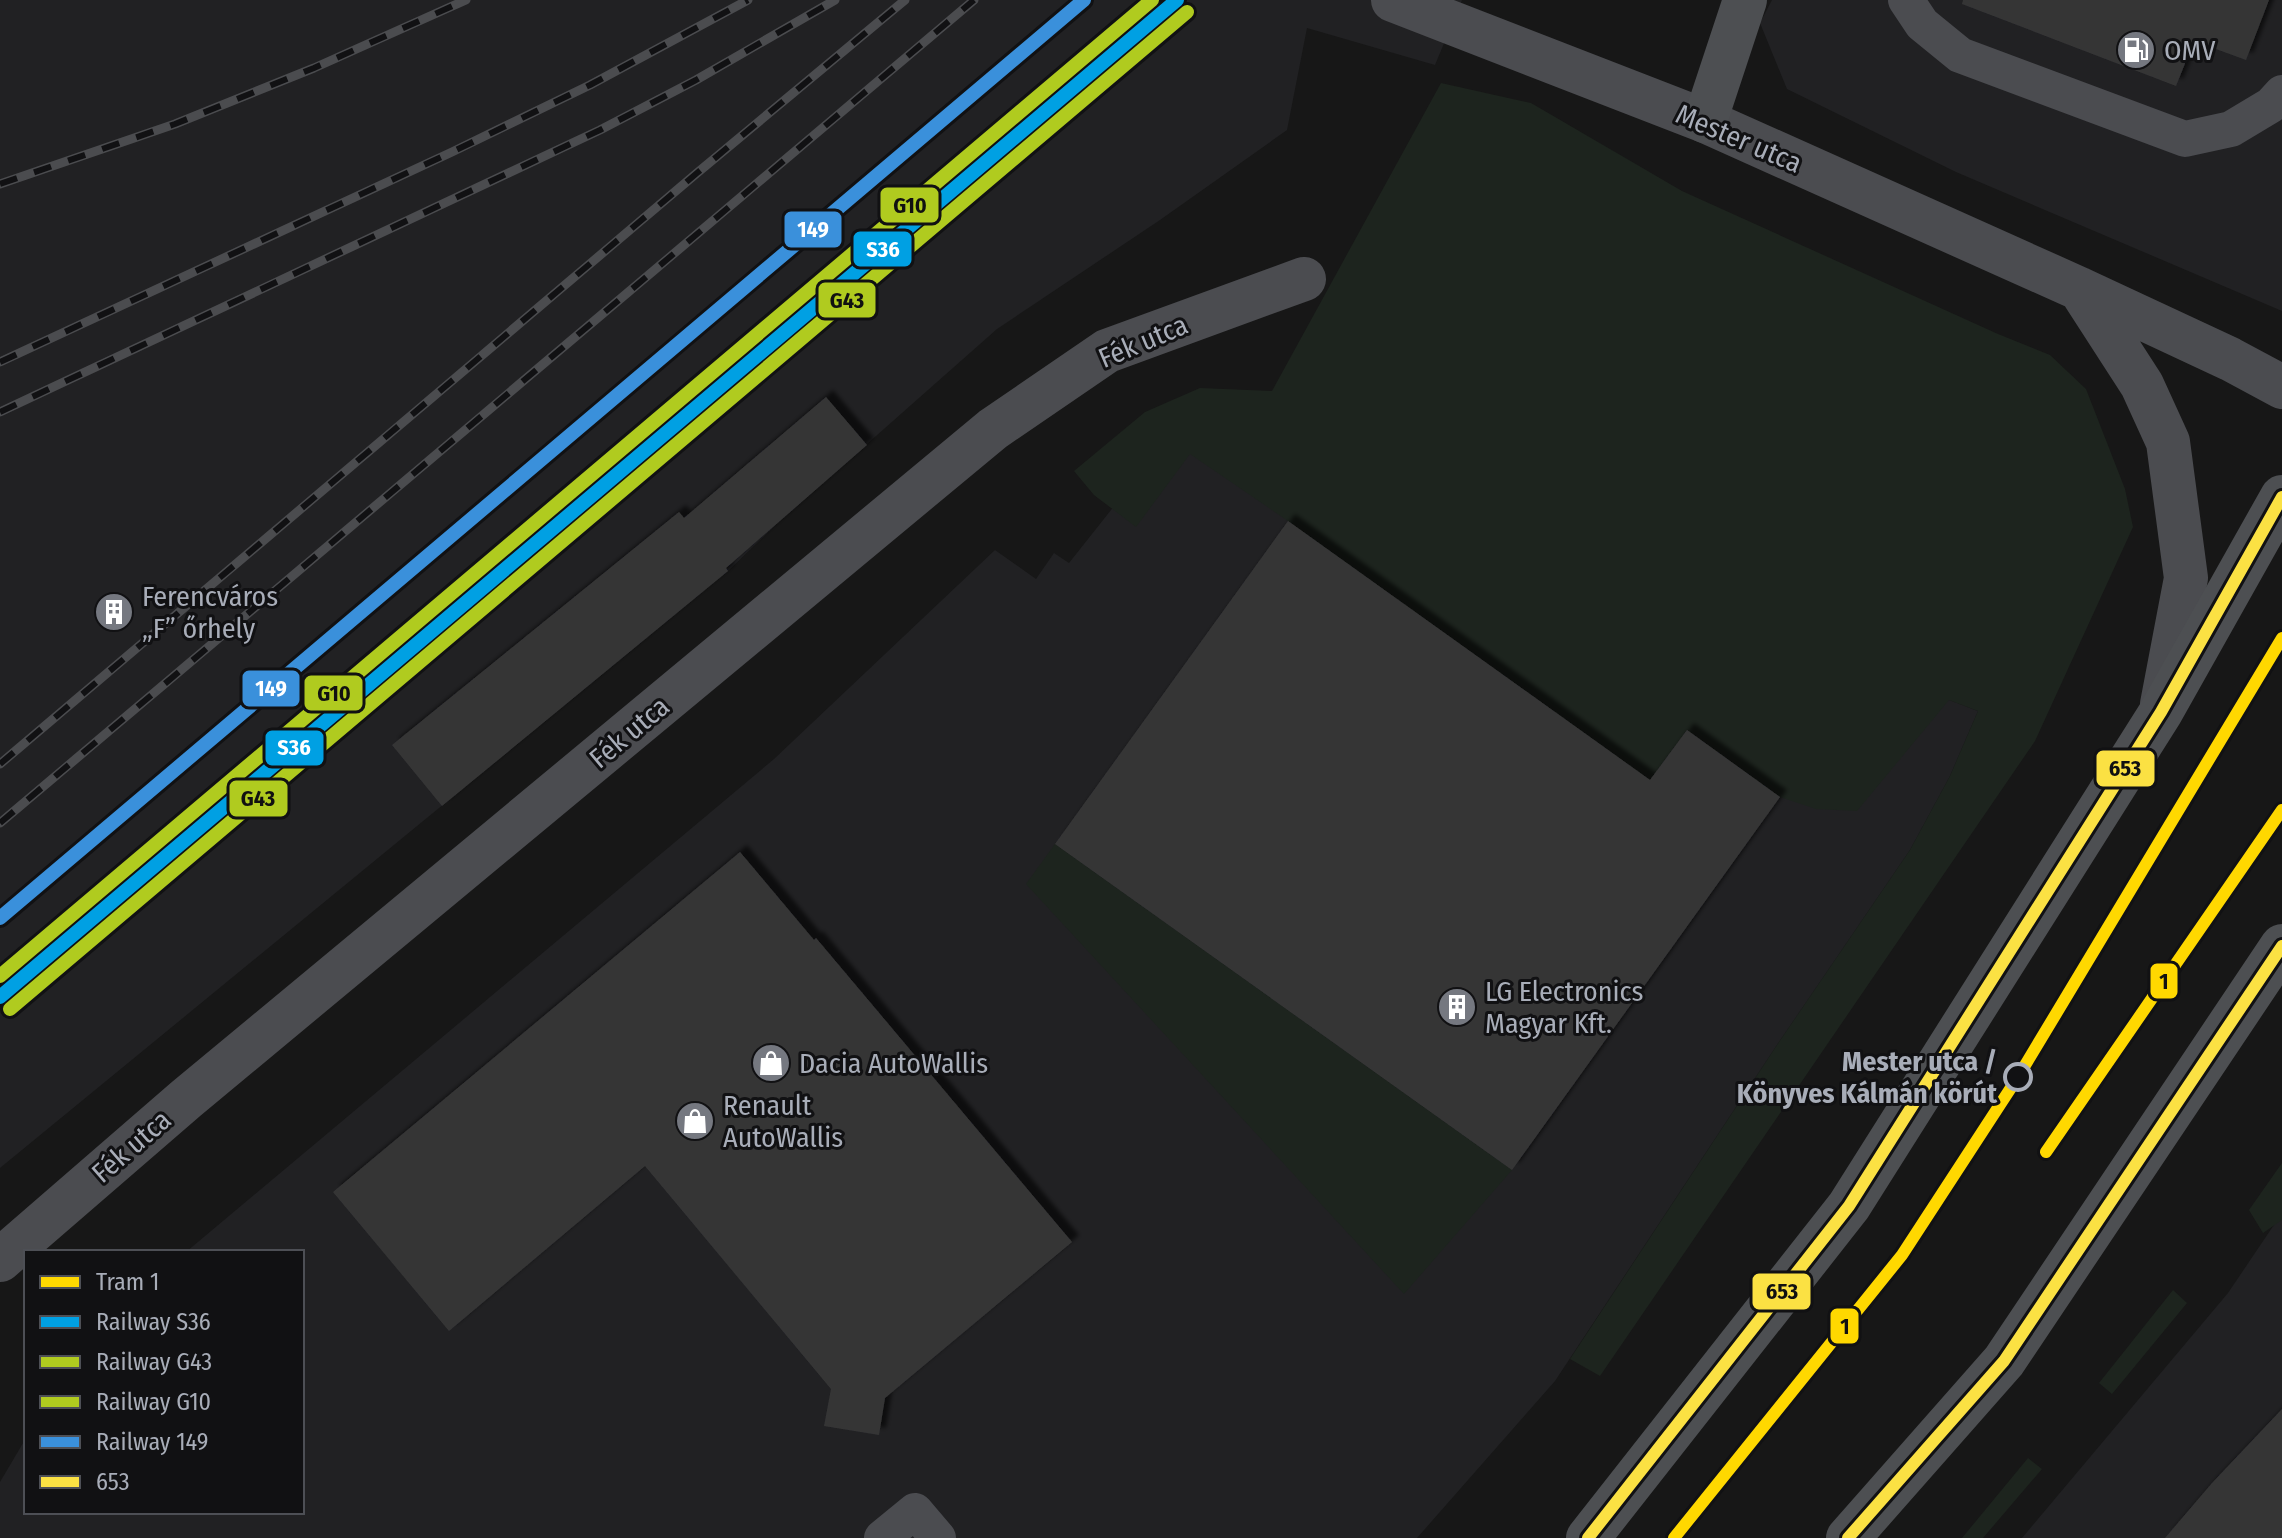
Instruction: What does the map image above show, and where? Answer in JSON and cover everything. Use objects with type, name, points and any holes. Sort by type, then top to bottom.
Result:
[{"type":"main road","points":[[1705,121],[1745,0]]},
{"type":"main road","points":[[1588,1538],[1849,1206],[2161,712],[2282,497]]},
{"type":"main road","points":[[1848,1538],[2004,1361],[2282,946]]},
{"type":"street","name":"Mester utca","points":[[1393,0],[1705,121],[2080,289],[2230,359],[2282,387]]},
{"type":"street","name":"Fék utca","points":[[0,1260],[199,1089],[993,429],[1107,351],[1304,279]]},
{"type":"street","points":[[2080,289],[2142,385],[2168,442],[2186,578],[2161,712]]},
{"type":"lane","points":[[1920,8],[1960,55],[2185,139],[2231,129],[2271,105],[2282,93]]},
{"type":"lane","points":[[882,1538],[915,1511],[938,1538]]},
{"type":"shaded area","points":[[0,0],[1462,0],[1435,65],[1307,28],[1287,130],[997,329],[781,520],[728,571],[0,1168]]},
{"type":"shaded area","points":[[1772,0],[2282,0],[2282,311],[1956,172],[1787,89],[1760,23]]},
{"type":"shaded area","points":[[1441,83],[1531,103],[1682,191],[2050,355],[2086,389],[2125,489],[2133,527],[2035,741],[1600,1376],[1570,1359],[1910,850],[1950,776],[1978,711],[1949,700],[1857,811],[1816,809],[1780,797],[1687,730],[1650,780],[1190,454],[1136,527],[1094,495],[1074,471],[1145,412],[1200,388],[1272,391]]},
{"type":"shaded area","points":[[1183,406],[1978,711],[1950,776],[1910,850],[1555,1381],[1417,1538],[0,1538],[0,1482],[24,1441],[24,1514],[304,1514],[304,1250],[188,1250],[774,759],[995,550],[1036,579],[1054,553],[1069,563],[1111,510]]},
{"type":"shaded area","points":[[1055,844],[1512,1170],[1404,1294],[1026,884]]},
{"type":"shaded area","points":[[2282,1163],[2282,1220],[2263,1233],[2249,1210]]},
{"type":"shaded area","points":[[2282,1213],[2282,1538],[2022,1538],[2228,1293]]},
{"type":"shaded area","points":[[2173,1290],[2187,1303],[2112,1394],[2099,1383]]},
{"type":"shaded area","points":[[2028,1458],[2042,1469],[1983,1538],[1962,1538]]},
{"type":"building","name":"OMV","points":[[1963,0],[2269,0],[2246,60],[2194,41],[2176,86],[1962,4]]},
{"type":"building","points":[[826,397],[867,445],[726,568],[728,571],[442,806],[392,745],[679,512],[684,518]]},
{"type":"building","name":"LG Electronics Magyar Kft.","points":[[1288,521],[1650,780],[1687,730],[1780,797],[1512,1170],[1055,844]]},
{"type":"building","points":[[740,852],[1072,1242],[885,1398],[879,1435],[824,1426],[831,1389],[645,1166],[449,1331],[333,1192]]},
{"type":"building","points":[[2282,1409],[2282,1538],[2165,1538],[2212,1483]]},
{"type":"railway","points":[[0,184],[175,124],[314,68],[466,0]]},
{"type":"railway","points":[[0,362],[452,152],[590,85],[748,0]]},
{"type":"railway","points":[[0,412],[600,130],[696,80],[835,0]]},
{"type":"railway","points":[[0,764],[905,0]]},
{"type":"railway","points":[[0,823],[974,0]]},
{"type":"tram line","name":"1","points":[[1674,1538],[1902,1255],[2018,1077],[2282,638]]},
{"type":"tram line","name":"1","points":[[2046,1152],[2282,810]]},
{"type":"rail line","name":"149","points":[[0,918],[1084,0]]},
{"type":"rail line","name":"G10","points":[[0,976],[1152,0]]},
{"type":"rail line","name":"S36","points":[[0,997],[1177,0]]},
{"type":"rail line","name":"G43","points":[[10,1009],[1187,12]]},
{"type":"transit line","name":"653","points":[[1588,1538],[1849,1206],[2161,712],[2282,497]]},
{"type":"transit line","name":"653","points":[[1848,1538],[2004,1361],[2282,946]]},
{"type":"place","name":"OMV","points":[[2136,50]]},
{"type":"place","name":"Ferencváros „F” őrhely","points":[[114,612]]},
{"type":"place","name":"LG Electronics Magyar Kft.","points":[[1457,1007]]},
{"type":"place","name":"Dacia AutoWallis","points":[[771,1063]]},
{"type":"place","name":"Mester utca / Könyves Kálmán körút","points":[[2018,1077]]},
{"type":"place","name":"Renault AutoWallis","points":[[695,1121]]}]
